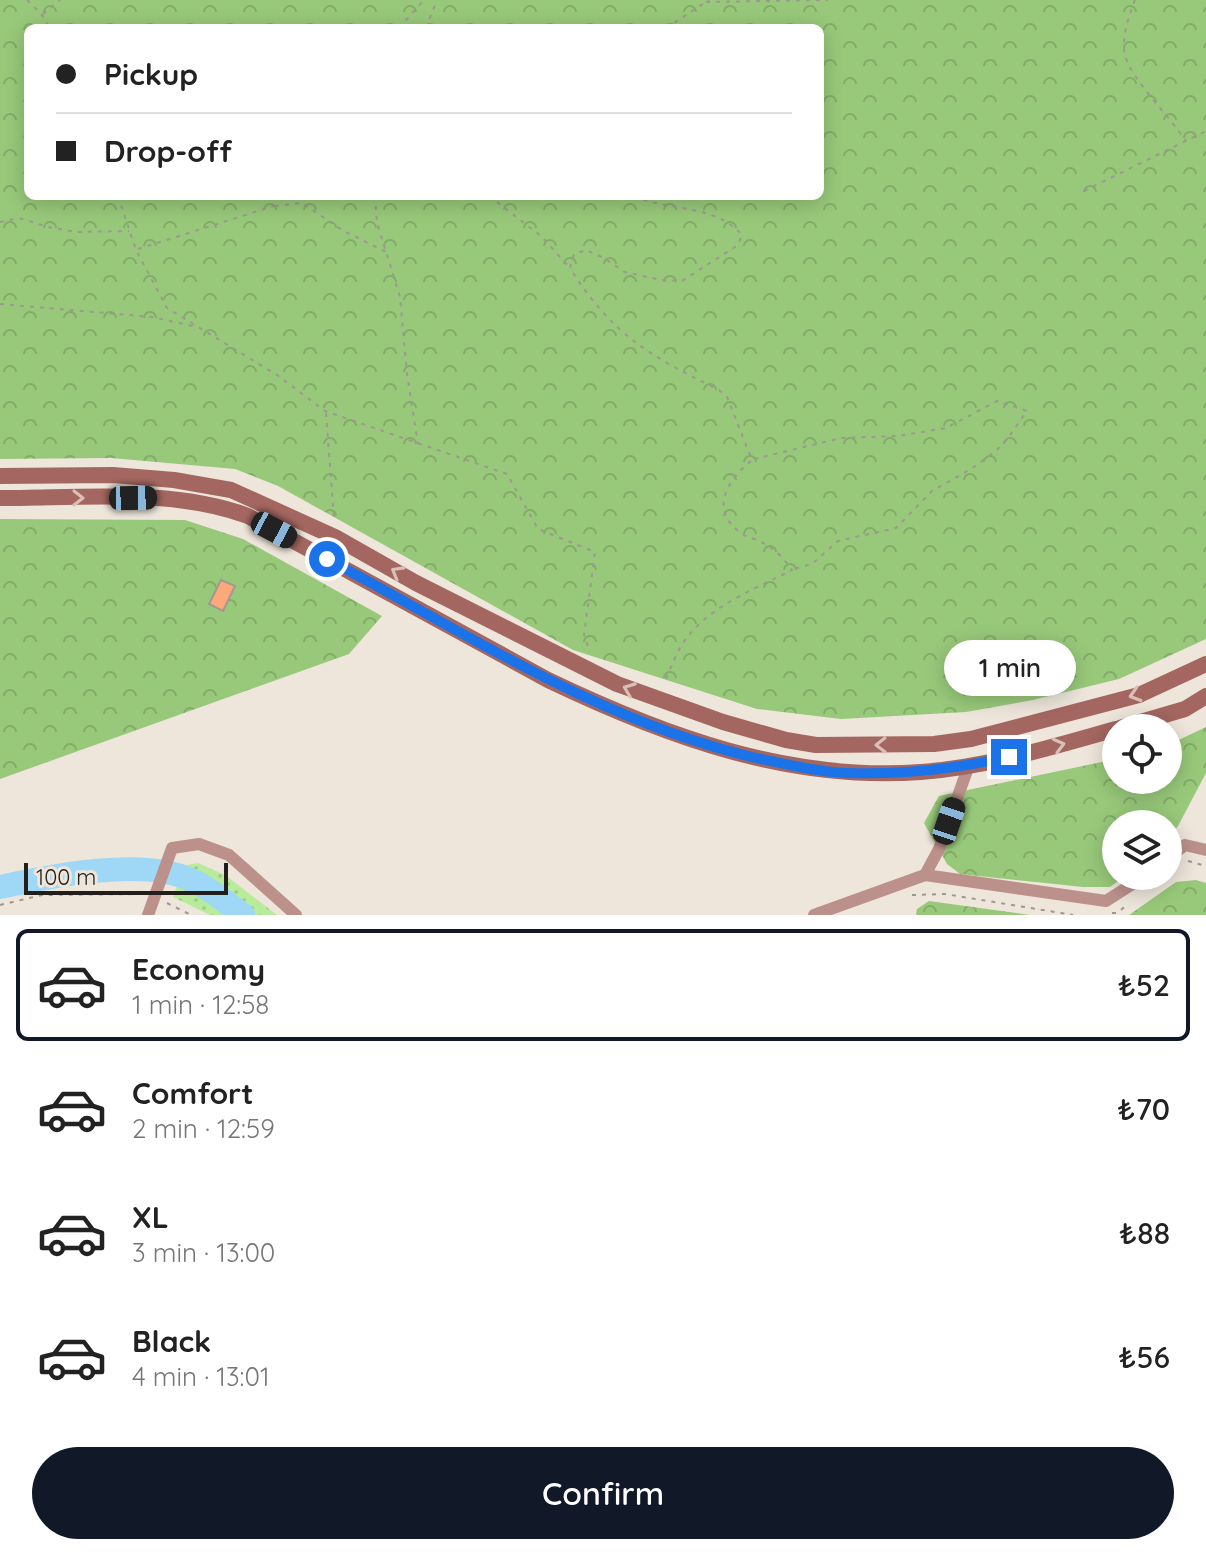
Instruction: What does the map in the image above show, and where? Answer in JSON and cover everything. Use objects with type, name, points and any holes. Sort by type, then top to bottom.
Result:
[{"type":"main road","points":[[0,476],[113,475],[203,484],[244,495],[335,537],[416,583],[599,676],[657,700],[773,737],[816,745],[934,744],[971,739],[1139,695],[1206,664]]},
{"type":"main road","points":[[0,498],[153,498],[219,506],[248,516],[597,704],[720,749],[811,770],[920,772],[1028,753],[1102,733]]},
{"type":"main road","points":[[1168,714],[1185,709],[1206,696]]},
{"type":"street","points":[[1185,709],[1206,706]]},
{"type":"street","points":[[925,875],[939,849],[969,765]]},
{"type":"street","points":[[148,915],[172,848],[199,844],[229,855],[296,915]]},
{"type":"street","points":[[1182,847],[1185,845],[1206,850]]},
{"type":"street","points":[[814,915],[925,875],[1106,901],[1123,890]]},
{"type":"path","points":[[27,0],[48,24]]},
{"type":"path","points":[[42,15],[60,0]]},
{"type":"path","points":[[403,24],[424,0]]},
{"type":"path","points":[[428,24],[437,0]]},
{"type":"path","points":[[673,24],[708,1],[828,0]]},
{"type":"path","points":[[1135,0],[1127,22],[1125,54],[1146,91],[1186,141]]},
{"type":"path","points":[[1084,191],[1206,131]]},
{"type":"path","points":[[119,200],[136,250],[167,308],[277,375],[325,411],[507,474],[538,529],[595,552],[584,635],[599,676]]},
{"type":"path","points":[[274,206],[278,200]]},
{"type":"path","points":[[375,200],[377,223],[400,297],[418,445]]},
{"type":"path","points":[[494,200],[541,236],[570,268],[583,290],[613,325],[647,353],[727,397],[752,460]]},
{"type":"path","points":[[570,268],[574,254],[586,250],[625,272],[682,281],[738,245],[742,235],[731,223],[675,204],[645,200]]},
{"type":"path","points":[[136,250],[274,206],[302,203],[342,230],[386,252]]},
{"type":"path","points":[[0,222],[19,218],[77,232],[130,231]]},
{"type":"path","points":[[0,304],[152,317],[202,328]]},
{"type":"path","points":[[657,700],[681,646],[700,624],[746,590],[812,564],[838,541],[896,528],[932,491],[996,451],[1027,411],[997,401],[946,428],[898,436],[841,438],[752,460],[738,471],[726,488],[726,517],[742,535],[772,548],[792,570]]},
{"type":"path","points":[[325,411],[335,537]]},
{"type":"path","points":[[1187,861],[1206,866]]},
{"type":"path","points":[[0,905],[42,895],[139,894],[156,895],[191,915]]},
{"type":"path","points":[[911,895],[945,894],[1073,915]]},
{"type":"green space","points":[[0,0],[1206,0],[1206,639],[1119,679],[966,712],[841,719],[757,709],[573,650],[278,486],[235,469],[111,458],[0,459]]},
{"type":"green space","points":[[0,519],[185,520],[243,539],[382,616],[349,654],[0,779]]},
{"type":"green space","points":[[1206,727],[1206,773],[1182,818],[1182,810],[1102,810],[1102,887],[960,874],[947,864],[924,823],[939,796],[1102,762],[1102,794],[1182,794],[1182,738]]},
{"type":"green space","points":[[198,863],[225,875],[277,915],[255,915],[208,882],[185,871],[187,865]]},
{"type":"green space","points":[[1182,881],[1206,883],[1206,915],[1129,915],[1165,890],[1182,890]]},
{"type":"green space","points":[[188,885],[236,915],[210,915],[173,897],[177,886]]},
{"type":"green space","points":[[929,901],[1030,915],[916,915],[917,909]]},
{"type":"building","points":[[221,580],[235,586],[223,611],[209,604]]},
{"type":"waterway","points":[[0,887],[97,871],[148,870],[171,873],[198,883],[243,915]]},
{"type":"route","points":[[327,559],[597,704],[720,749],[811,770],[845,773],[920,772],[1009,757]]}]
